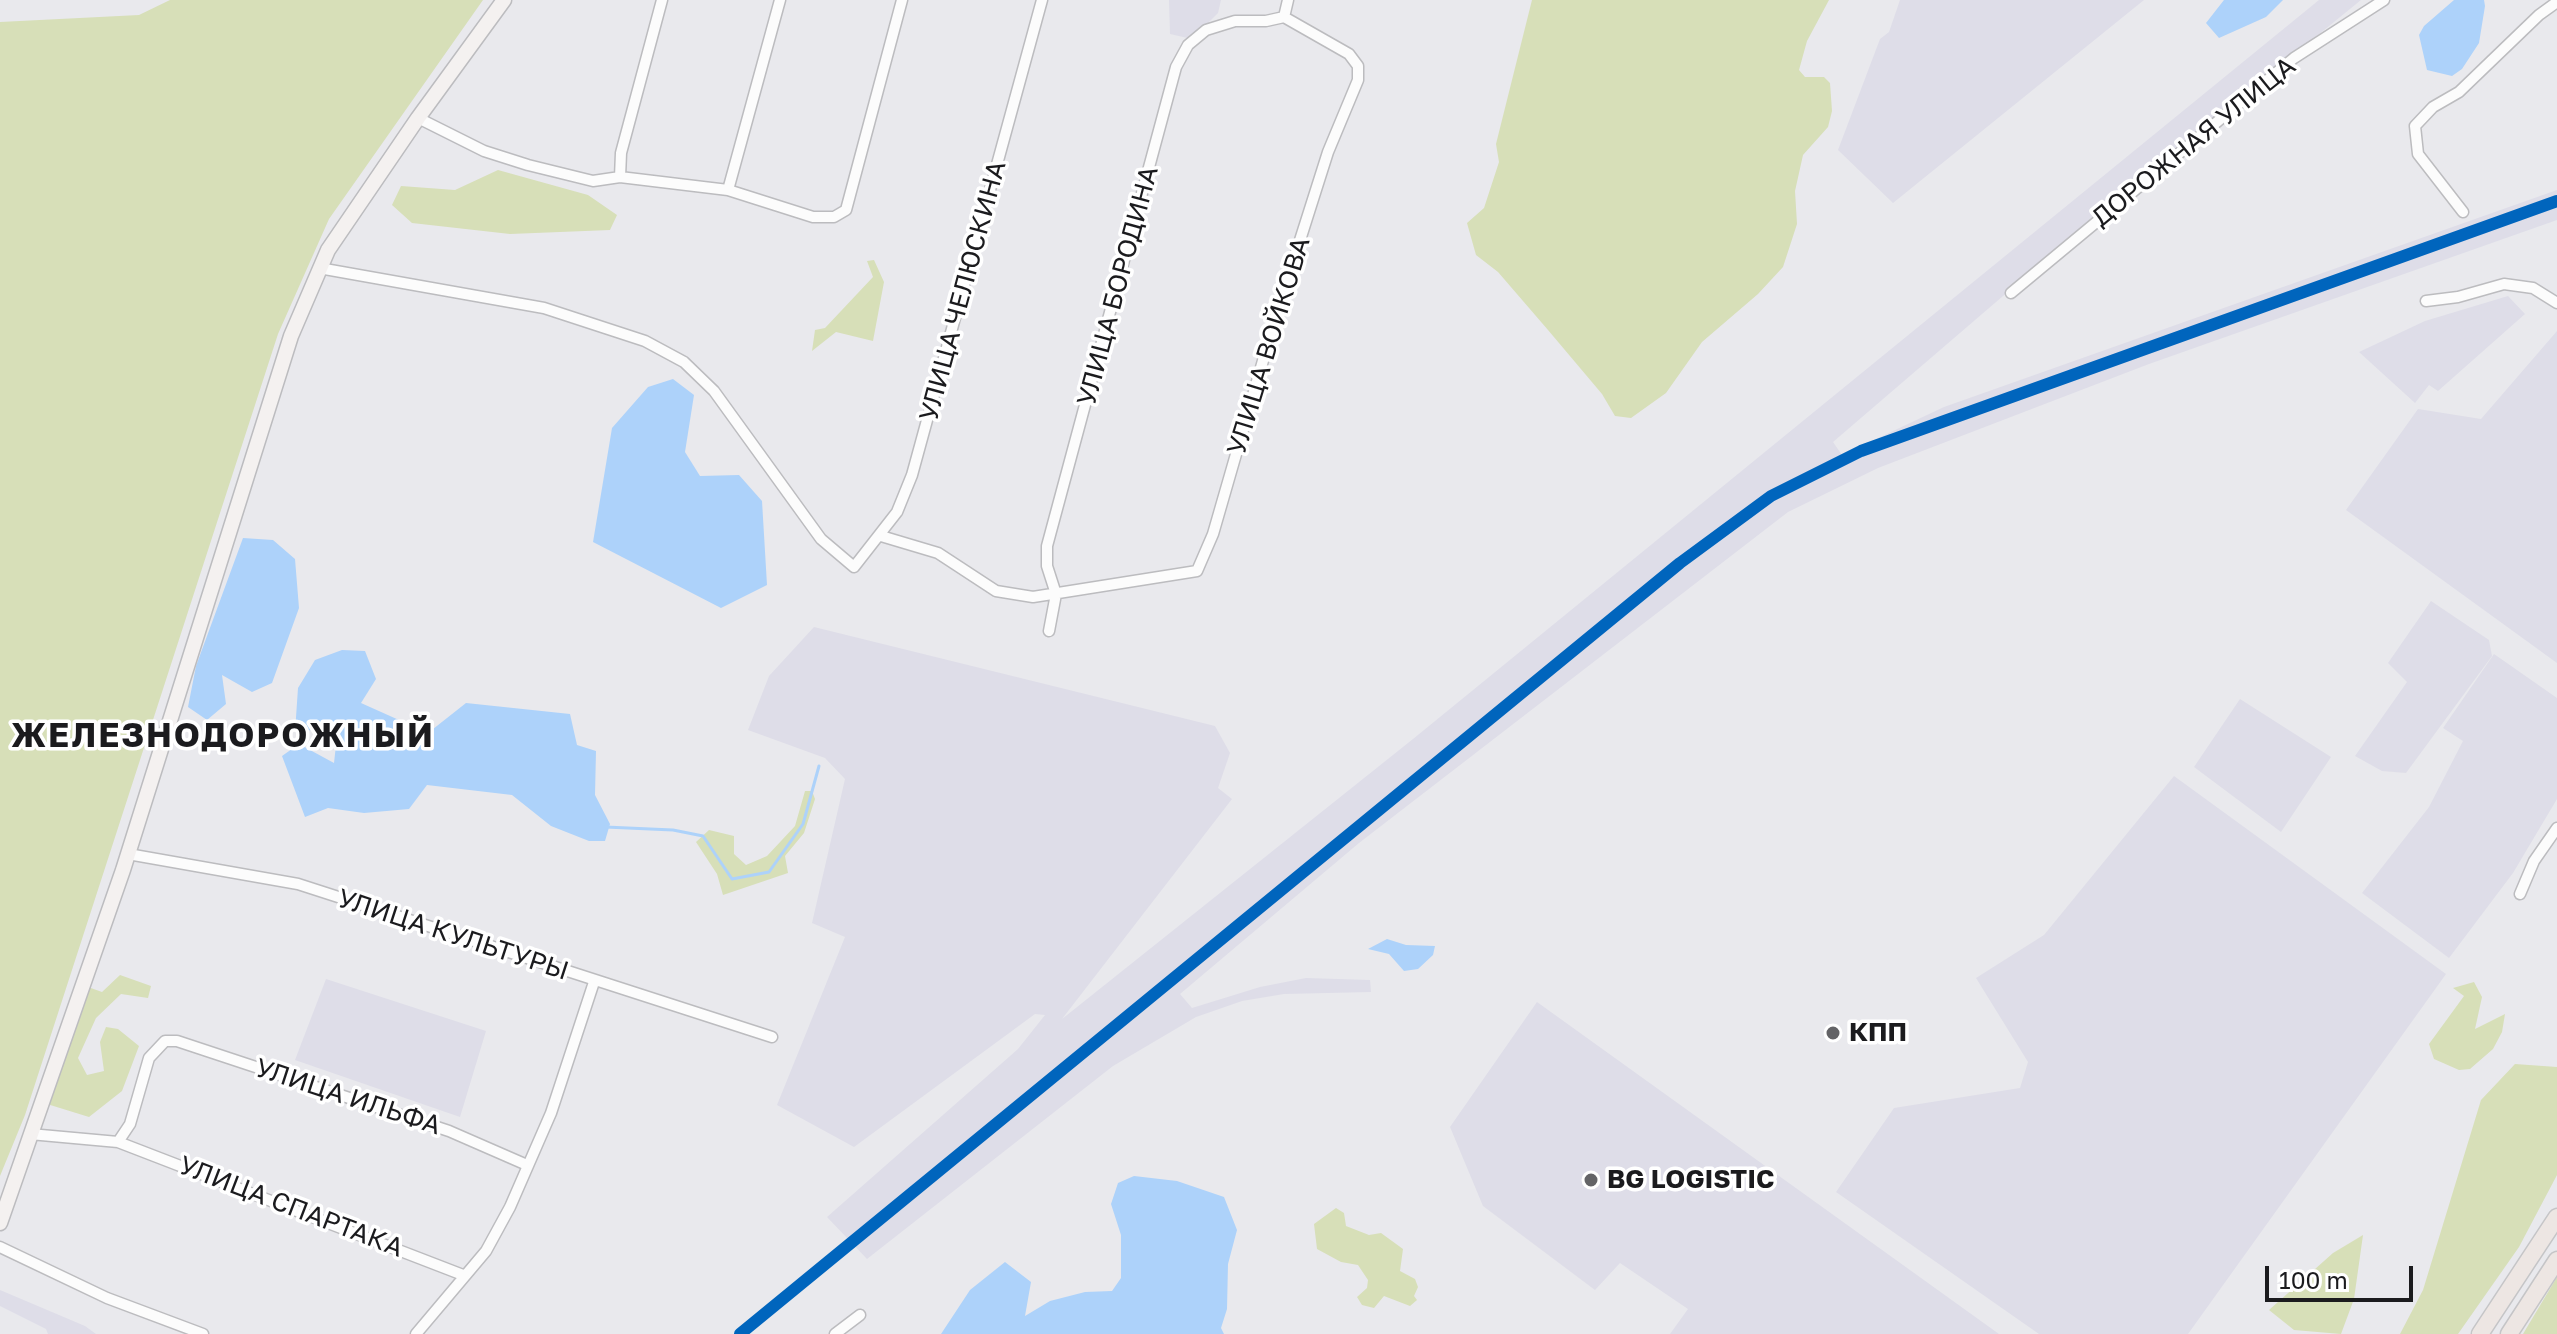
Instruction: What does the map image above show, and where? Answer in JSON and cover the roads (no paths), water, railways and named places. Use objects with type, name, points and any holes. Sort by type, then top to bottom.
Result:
[{"type":"main road","points":[[2480,1334],[2557,1217]]},
{"type":"main road","points":[[2509,1334],[2557,1260]]},
{"type":"street","points":[[0,1223],[128,854],[291,336],[319,268],[328,250],[418,118],[504,0]]},
{"type":"street","points":[[620,177],[621,153],[662,0]]},
{"type":"street","points":[[728,190],[780,0]]},
{"type":"street","points":[[418,118],[484,151],[593,181],[620,177],[728,190],[813,217],[834,217],[846,210],[902,0]]},
{"type":"street","name":"УЛИЦА ЧЕЛЮСКИНА","points":[[319,268],[544,308],[645,341],[684,362],[714,391],[821,539],[854,567],[897,512],[912,475],[1042,0]]},
{"type":"street","points":[[1284,17],[1288,0]]},
{"type":"street","name":"ДОРОЖНАЯ УЛИЦА","points":[[2011,293],[2294,58],[2384,0]]},
{"type":"street","points":[[2463,212],[2418,154],[2415,126],[2433,107],[2459,92],[2539,15],[2557,2]]},
{"type":"street","name":"УЛИЦА ВОЙКОВА","points":[[1056,594],[1114,586],[1178,571],[1197,571],[1213,534],[1275,319],[1328,152],[1358,80],[1358,66],[1349,54],[1284,17]]},
{"type":"street","name":"УЛИЦА БОРОДИНА","points":[[1049,631],[1056,594],[1047,566],[1047,546],[1176,67],[1188,45],[1206,30],[1235,21],[1266,21],[1284,17]]},
{"type":"street","points":[[2426,301],[2458,297],[2504,284],[2533,288],[2557,303]]},
{"type":"street","points":[[881,536],[938,553],[996,591],[1033,597],[1056,594]]},
{"type":"street","points":[[2520,894],[2534,861],[2557,828]]},
{"type":"street","name":"УЛИЦА КУЛЬТУРЫ","points":[[128,854],[298,884],[772,1037]]},
{"type":"street","points":[[416,1334],[486,1251],[510,1207],[551,1113],[594,982]]},
{"type":"street","name":"УЛИЦА ИЛЬФА","points":[[118,1142],[130,1124],[149,1058],[165,1041],[187,1043],[449,1131],[527,1165]]},
{"type":"street","name":"УЛИЦА СПАРТАКА","points":[[30,1134],[118,1142],[463,1275]]},
{"type":"street","points":[[0,1247],[107,1298],[203,1334]]},
{"type":"street","points":[[835,1334],[860,1315]]},
{"type":"water","points":[[2224,0],[2283,0],[2266,17],[2219,38],[2206,23]]},
{"type":"water","points":[[2454,0],[2484,0],[2485,6],[2479,43],[2462,69],[2452,76],[2427,70],[2419,35],[2424,26]]},
{"type":"water","points":[[673,379],[694,395],[685,452],[700,476],[739,475],[762,501],[767,585],[721,608],[593,542],[612,428],[648,387]]},
{"type":"water","points":[[243,538],[273,540],[295,559],[299,608],[272,683],[252,692],[222,675],[226,704],[207,720],[188,707],[196,666]]},
{"type":"water","points":[[342,650],[365,651],[376,679],[361,703],[428,733],[466,703],[570,714],[577,745],[596,751],[595,795],[610,824],[605,841],[589,841],[551,826],[512,795],[427,785],[409,809],[364,813],[328,808],[305,817],[282,756],[299,744],[334,763],[338,727],[295,732],[298,688],[315,660]]},
{"type":"water","points":[[1387,939],[1406,945],[1435,946],[1433,955],[1418,969],[1404,971],[1389,954],[1368,949]]},
{"type":"water","points":[[1134,1176],[1177,1181],[1224,1197],[1237,1230],[1228,1264],[1227,1309],[1221,1328],[1224,1334],[941,1334],[970,1290],[1005,1262],[1031,1282],[1025,1316],[1050,1301],[1085,1292],[1112,1291],[1121,1278],[1121,1235],[1111,1204],[1118,1183]]},
{"type":"waterway","points":[[605,827],[673,830],[703,836],[732,879],[769,872],[803,824],[819,766]]},
{"type":"place","name":"КПП","points":[[1833,1033]]},
{"type":"place","name":"BG LOGISTIC","points":[[1591,1180]]},
{"type":"district","name":"ЖЕЛЕЗНОДОРОЖНЫЙ","points":[[223,736]]}]
